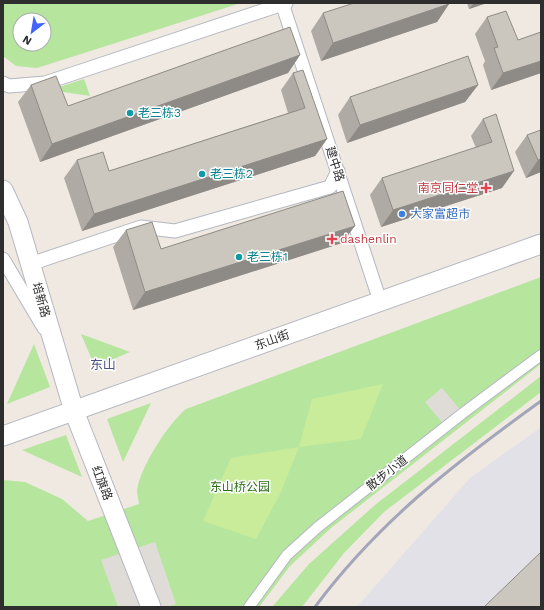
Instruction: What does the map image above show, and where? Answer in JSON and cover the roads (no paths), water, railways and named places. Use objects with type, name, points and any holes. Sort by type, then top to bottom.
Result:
[{"type":"main road","name":"培新路","points":[[3,190],[18,222],[74,411]]},
{"type":"main road","name":"东山街","points":[[3,436],[541,244]]},
{"type":"main road","name":"红旗路","points":[[74,411],[150,607]]},
{"type":"street","points":[[3,83],[9,86],[45,83],[284,3]]},
{"type":"street","name":"建中路","points":[[284,3],[380,301]]},
{"type":"street","points":[[30,264],[141,227],[175,231],[330,187],[338,172]]},
{"type":"street","points":[[3,260],[8,280],[54,345]]},
{"type":"street","name":"散步小道","points":[[250,607],[287,555],[318,527],[463,413],[541,355]]},
{"type":"railway","points":[[315,607],[339,576],[365,548],[420,495],[479,447],[541,401]]},
{"type":"place","name":"老三栋3","points":[[130,113]]},
{"type":"place","name":"老三栋2","points":[[202,174]]},
{"type":"place","name":"南京同仁堂","points":[[486,188]]},
{"type":"place","name":"大家富超市","points":[[402,214]]},
{"type":"place","name":"dashenlin","points":[[332,239]]},
{"type":"place","name":"老三栋1","points":[[239,257]]},
{"type":"district","name":"东山","points":[[103,364]]},
{"type":"park label","name":"东山桥公园","points":[[240,487]]}]
